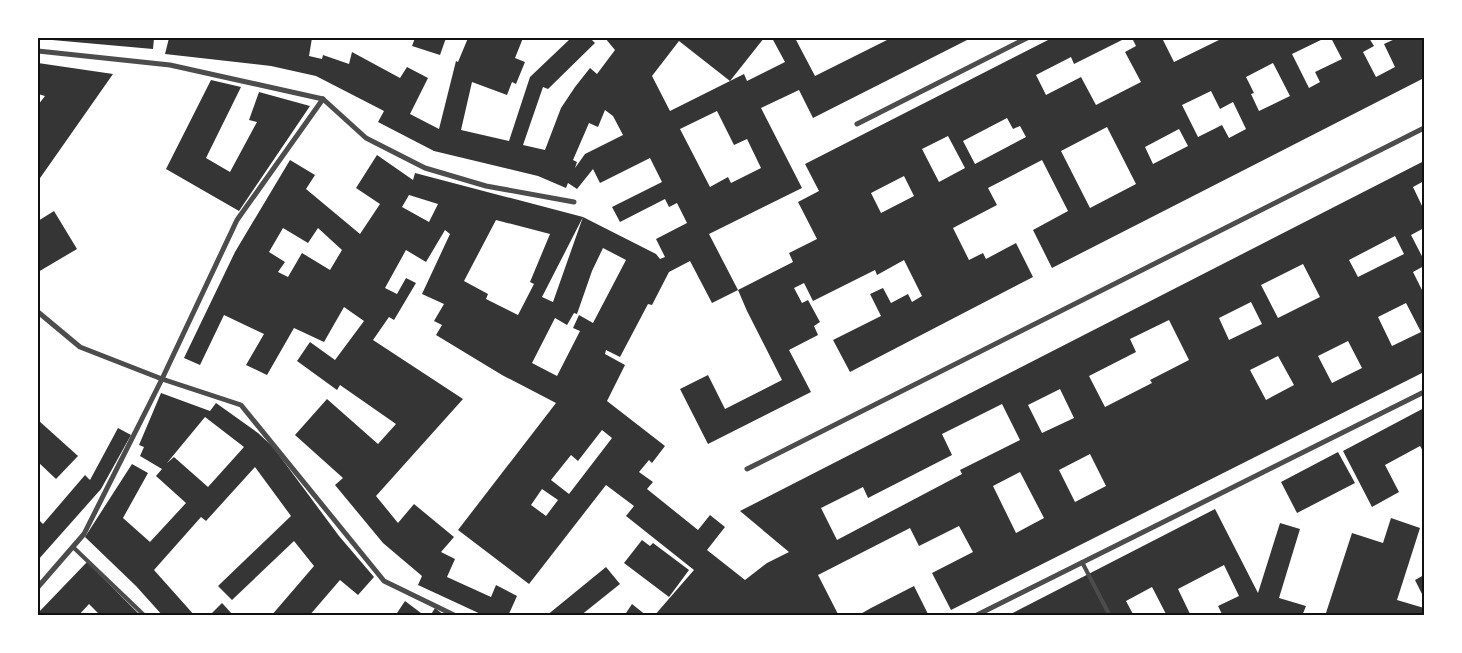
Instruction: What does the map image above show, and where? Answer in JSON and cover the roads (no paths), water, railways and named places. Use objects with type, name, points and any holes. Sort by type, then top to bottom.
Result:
[{"type":"street","points":[[857,124],[1027,38]]},
{"type":"street","points":[[38,51],[170,65],[323,99],[366,138],[425,168],[486,186],[574,202]]},
{"type":"street","points":[[38,587],[84,534],[162,379],[237,220],[323,99]]},
{"type":"street","points":[[747,469],[1424,128]]},
{"type":"street","points":[[38,312],[80,347],[162,379],[241,404],[384,581],[456,616]]},
{"type":"street","points":[[975,616],[1424,392]]},
{"type":"lane","points":[[73,546],[145,616]]},
{"type":"lane","points":[[1082,562],[1110,616]]}]
